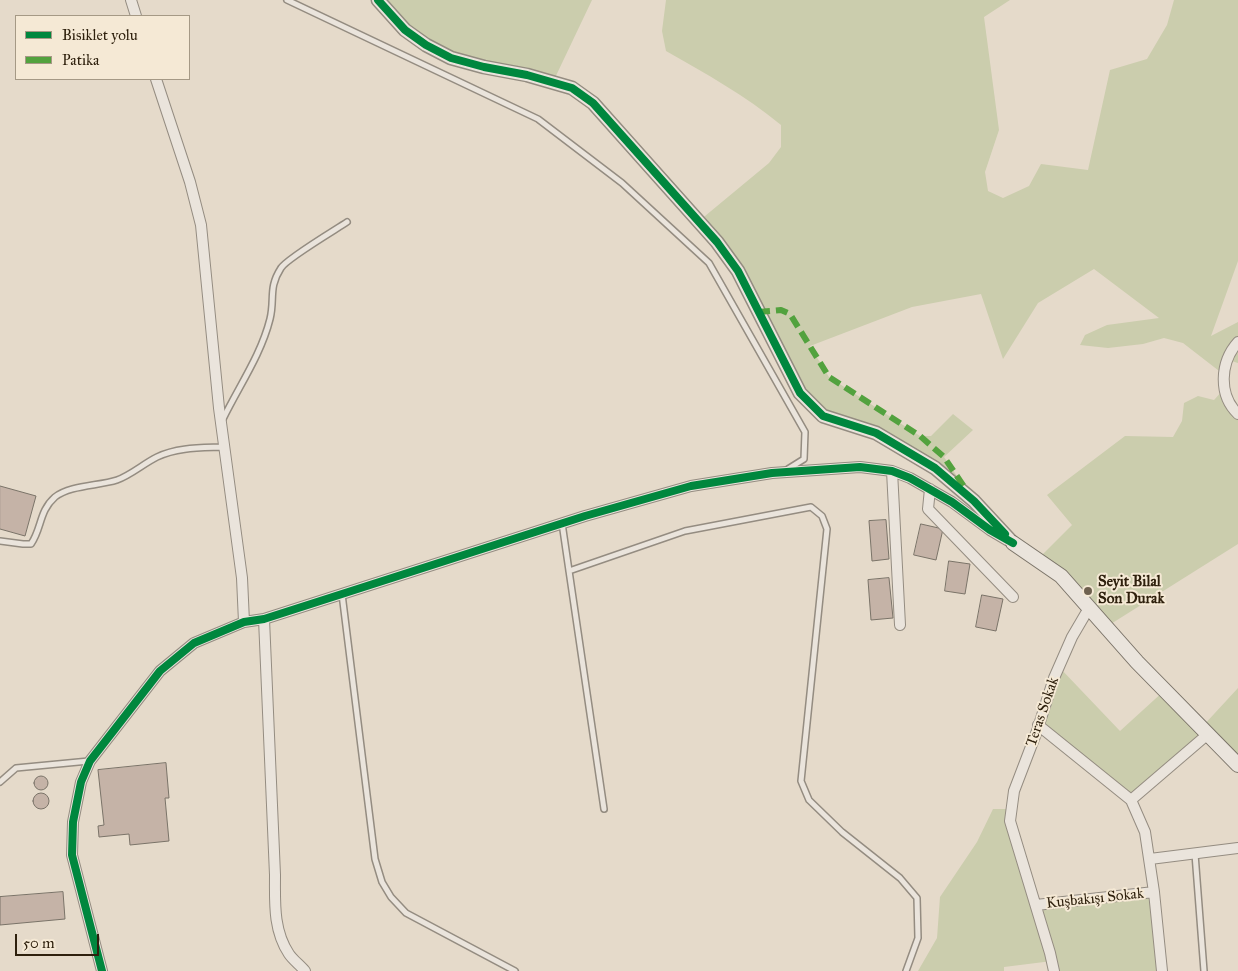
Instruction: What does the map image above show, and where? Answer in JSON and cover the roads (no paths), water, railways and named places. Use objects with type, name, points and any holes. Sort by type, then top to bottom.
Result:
[{"type":"main road","points":[[1013,544],[1061,576],[1137,662],[1238,765]]},
{"type":"street","points":[[131,0],[136,15]]},
{"type":"street","points":[[378,0],[405,30],[426,45],[452,58],[484,68],[527,75],[572,88],[593,103],[717,242],[738,271],[800,393],[823,416],[876,433],[935,468],[974,501],[1013,544]]},
{"type":"street","points":[[156,80],[190,182],[201,226],[224,448],[242,578],[244,622]]},
{"type":"street","points":[[1238,342],[1223,374],[1226,396],[1231,407],[1238,414]]},
{"type":"street","points":[[1226,396],[1238,396]]},
{"type":"street","points":[[102,971],[72,855],[73,822],[81,782],[90,761],[160,670],[194,643],[244,622],[264,619],[562,522],[691,486],[784,472],[860,466],[892,471],[910,478],[952,502],[990,530],[1013,544]]},
{"type":"street","points":[[892,471],[900,625]]},
{"type":"street","points":[[930,489],[928,509],[1013,597]]},
{"type":"street","name":"Teras Sokak","points":[[1036,905],[1010,821],[1014,792],[1054,678],[1072,637],[1089,608]]},
{"type":"street","points":[[264,619],[276,875],[275,908],[278,933],[289,954],[305,971]]},
{"type":"street","points":[[1038,724],[1131,800],[1146,832],[1162,971]]},
{"type":"street","points":[[1131,800],[1208,734]]},
{"type":"street","points":[[1150,859],[1238,848]]},
{"type":"street","name":"Kuşbakışı Sokak","points":[[1036,905],[1154,892]]},
{"type":"street","points":[[1036,905],[1054,971]]},
{"type":"lane","points":[[287,0],[538,119],[622,183],[709,263],[805,432],[804,459],[784,472]]},
{"type":"lane","points":[[221,422],[236,392],[256,360],[270,318],[272,288],[282,266],[347,222]]},
{"type":"lane","points":[[0,541],[31,544],[36,537],[45,508],[57,496],[74,488],[119,480],[158,457],[182,448],[224,448]]},
{"type":"lane","points":[[569,572],[685,531],[811,507],[822,516],[827,529],[827,538],[801,781],[809,800],[842,832],[900,878],[917,898],[918,938],[906,971]]},
{"type":"lane","points":[[562,522],[604,809]]},
{"type":"lane","points":[[342,594],[375,859],[382,882],[391,897],[406,913],[515,971]]},
{"type":"lane","points":[[0,782],[16,768],[90,761]]},
{"type":"lane","points":[[1195,854],[1204,971]]},
{"type":"place","name":"Seyit Bilal Son Durak","points":[[1088,591]]}]
